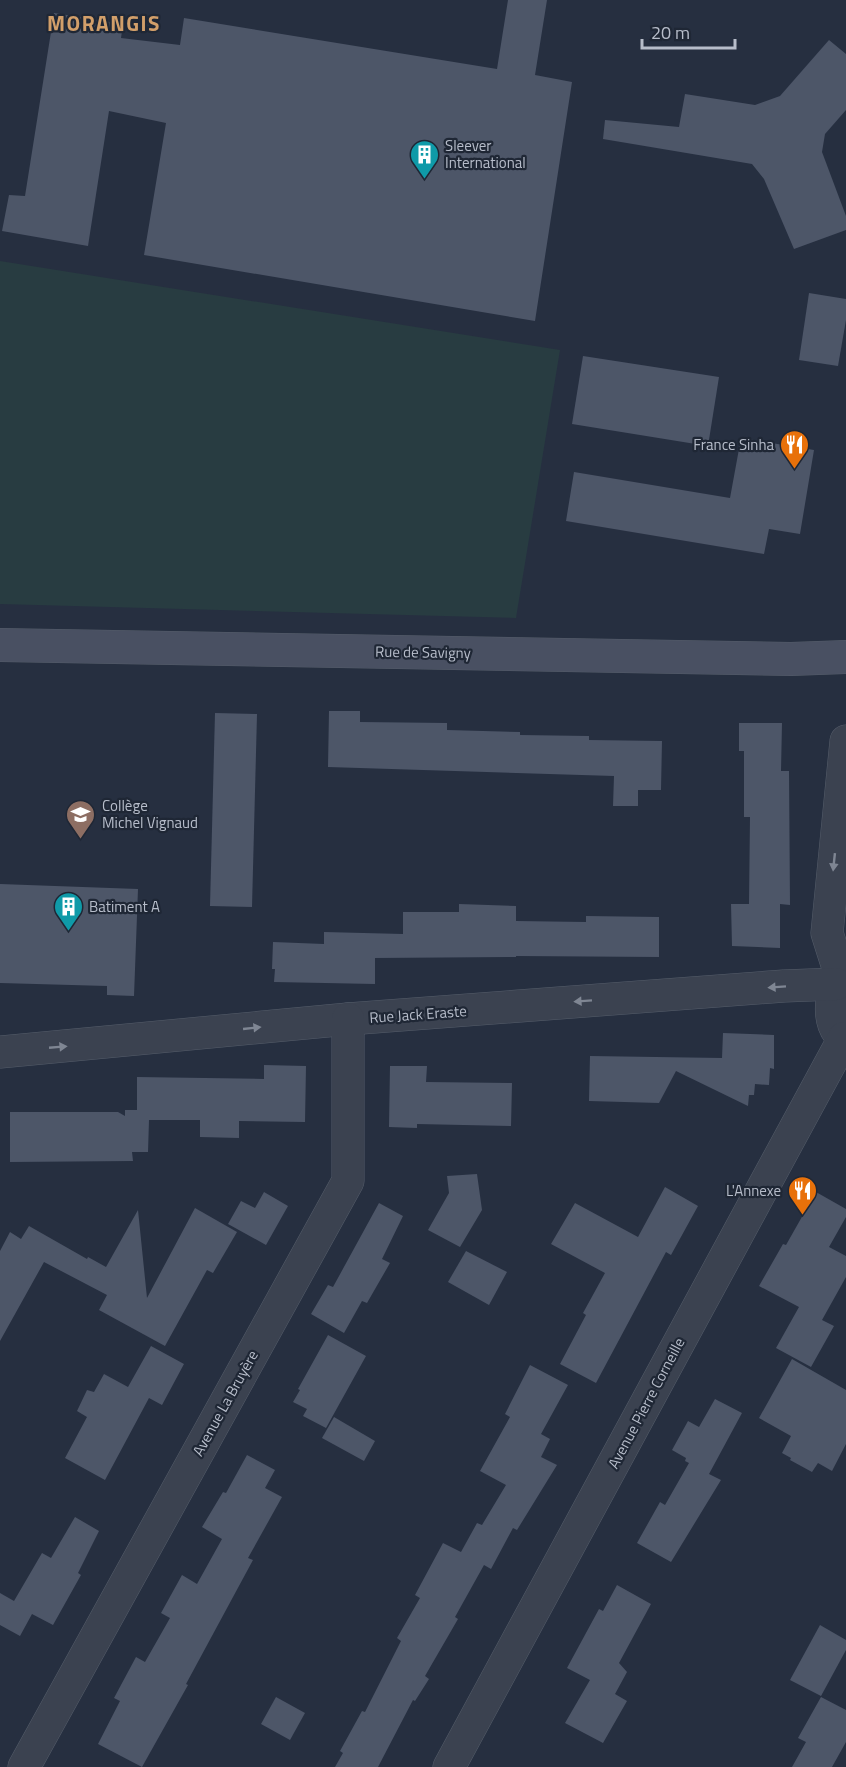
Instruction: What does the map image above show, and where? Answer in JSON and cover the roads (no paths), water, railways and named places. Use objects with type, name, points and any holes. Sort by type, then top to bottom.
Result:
[{"type":"street","name":"Rue de Savigny","points":[[0,645],[791,659],[846,657]]},
{"type":"street","points":[[845,1039],[839,1035],[831,1016],[832,999],[841,974],[827,933],[846,741]]},
{"type":"street","name":"Rue Jack Eraste","points":[[0,1052],[348,1019],[761,988],[841,974]]},
{"type":"street","name":"Avenue La Bruyère","points":[[24,1767],[348,1181],[348,1019]]},
{"type":"street","name":"Avenue Pierre Corneille","points":[[449,1767],[845,1039]]},
{"type":"place","name":"Sleever International","points":[[424,180]]},
{"type":"place","name":"France Sinha","points":[[795,470]]},
{"type":"place","name":"Collège Michel Vignaud","points":[[81,840]]},
{"type":"place","name":"Batiment A","points":[[68,932]]},
{"type":"place","name":"L'Annexe","points":[[802,1216]]},
{"type":"district","name":"MORANGIS","points":[[104,23]]}]
